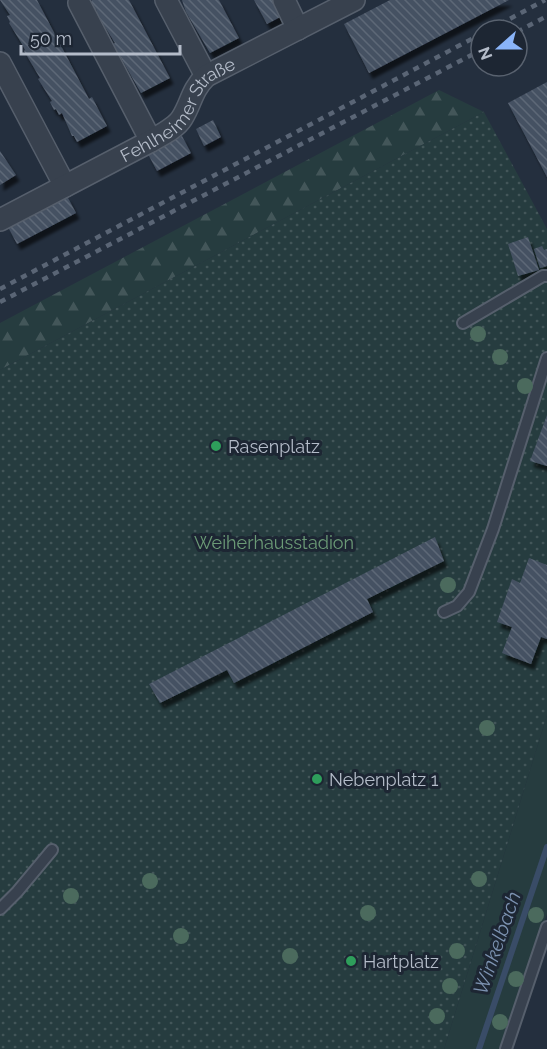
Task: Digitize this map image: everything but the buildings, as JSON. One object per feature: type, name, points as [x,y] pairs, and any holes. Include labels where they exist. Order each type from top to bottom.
[{"type":"street","points":[[166,0],[206,76]]},
{"type":"street","points":[[284,0],[298,29]]},
{"type":"street","name":"Fehlheimer Straße","points":[[0,220],[151,141],[181,120],[192,94],[206,76],[354,0]]},
{"type":"street","points":[[79,3],[151,141]]},
{"type":"street","points":[[0,63],[65,186]]},
{"type":"lane","points":[[463,323],[543,276],[547,276]]},
{"type":"lane","points":[[444,612],[457,606],[470,592],[497,518],[547,358]]},
{"type":"lane","points":[[0,909],[52,850]]},
{"type":"lane","points":[[506,1049],[547,927]]},
{"type":"green space","points":[[439,90],[484,112],[0,370],[0,323]]},
{"type":"green space","name":"Weiherhausstadion","points":[[484,112],[547,229],[547,715],[444,1049],[0,1049],[0,370]]},
{"type":"green space","points":[[547,715],[547,914],[501,1049],[444,1049]]},
{"type":"waterway","name":"Winkelbach","points":[[479,1049],[547,847]]},
{"type":"railway","points":[[511,18],[545,0]]},
{"type":"railway","points":[[529,26],[547,16]]},
{"type":"railway","points":[[0,289],[469,40]]},
{"type":"railway","points":[[0,302],[469,56]]},
{"type":"place","name":"Rasenplatz","points":[[216,446]]},
{"type":"place","name":"Nebenplatz 1","points":[[317,779]]},
{"type":"place","name":"Hartplatz","points":[[351,961]]}]
